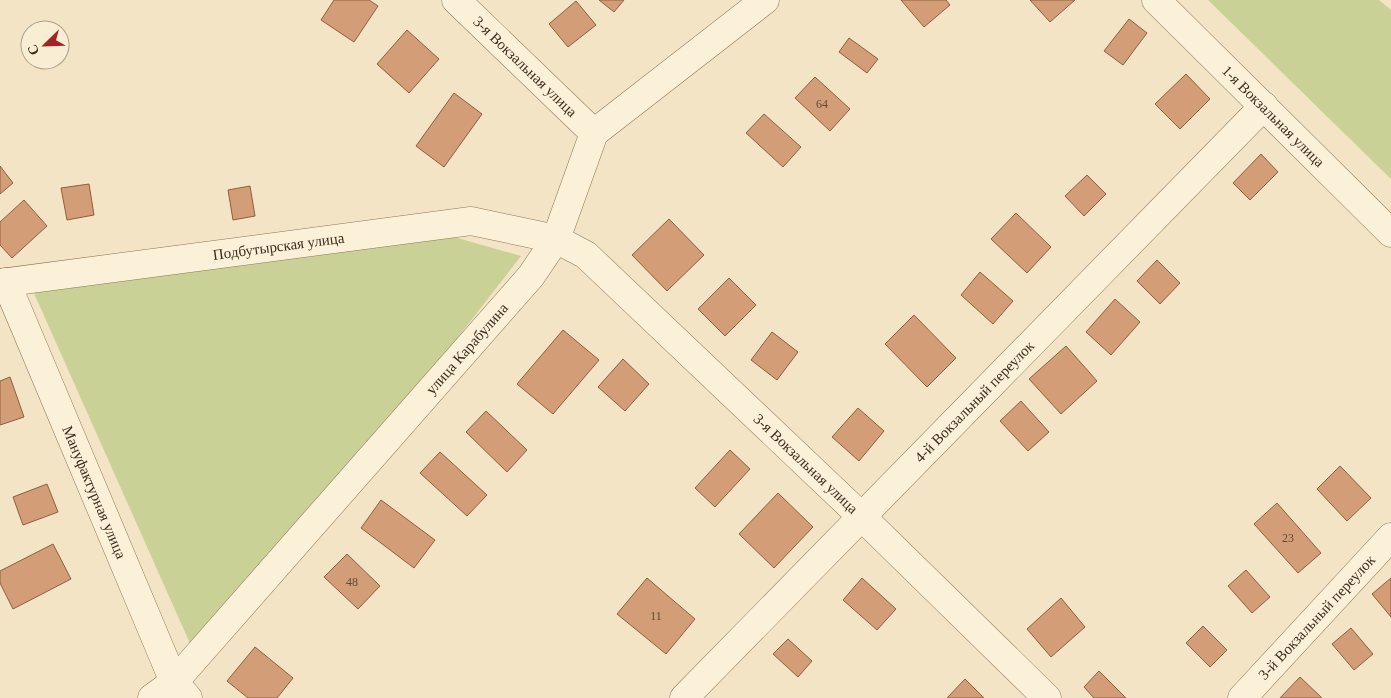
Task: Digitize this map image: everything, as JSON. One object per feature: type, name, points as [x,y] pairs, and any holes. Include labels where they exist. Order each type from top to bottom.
[{"type":"street","name":"3-я Вокзальная улица","points":[[456,0],[594,133]]},
{"type":"street","points":[[594,133],[765,0]]},
{"type":"street","name":"1-я Вокзальная улица","points":[[1156,0],[1391,232]]},
{"type":"street","name":"4-й Вокзальный переулок","points":[[684,698],[1264,106]]},
{"type":"street","name":"улица Карабулина","points":[[152,698],[181,690],[531,276],[556,239],[594,133]]},
{"type":"street","name":"Подбутырская улица","points":[[3,283],[471,221],[556,239]]},
{"type":"street","name":"3-я Вокзальная улица","points":[[556,239],[586,255],[862,517],[1047,698]]},
{"type":"street","name":"Мануфактурная улица","points":[[3,283],[181,690]]},
{"type":"street","name":"3-й Вокзальный переулок","points":[[1242,698],[1391,537]]},
{"type":"green space","points":[[1208,0],[1379,0],[1391,10],[1391,179]]},
{"type":"green space","points":[[454,237],[521,256],[201,668],[33,291]]},
{"type":"building","points":[[334,0],[369,0],[378,6],[354,42],[321,20]]},
{"type":"building","points":[[599,0],[624,0],[614,12]]},
{"type":"building","points":[[901,0],[946,0],[950,5],[924,27]]},
{"type":"building","points":[[1030,0],[1075,0],[1050,22]]},
{"type":"building","points":[[576,1],[596,25],[568,47],[549,24]]},
{"type":"building","points":[[1129,19],[1147,33],[1123,65],[1104,51]]},
{"type":"building","points":[[407,30],[439,59],[409,93],[377,64]]},
{"type":"building","points":[[849,38],[878,59],[867,73],[839,52]]},
{"type":"building","points":[[1186,74],[1210,99],[1180,129],[1155,104]]},
{"type":"building","points":[[815,77],[850,109],[830,131],[795,98]]},
{"type":"building","points":[[454,93],[482,114],[444,167],[416,146]]},
{"type":"building","points":[[764,114],[801,147],[783,167],[746,133]]},
{"type":"building","points":[[1261,154],[1278,172],[1250,200],[1233,183]]},
{"type":"building","points":[[0,166],[13,183],[0,194]]},
{"type":"building","points":[[1087,175],[1106,194],[1084,216],[1065,196]]},
{"type":"building","points":[[89,184],[94,215],[67,220],[61,188]]},
{"type":"building","points":[[250,186],[255,216],[233,220],[228,190]]},
{"type":"building","points":[[24,200],[47,226],[12,258],[0,245],[0,222]]},
{"type":"building","points":[[1016,213],[1051,247],[1027,273],[991,239]]},
{"type":"building","points":[[669,219],[704,255],[667,291],[632,255]]},
{"type":"building","points":[[1157,260],[1180,283],[1160,304],[1137,281]]},
{"type":"building","points":[[980,272],[1013,301],[993,324],[961,295]]},
{"type":"building","points":[[729,278],[756,305],[725,336],[698,309]]},
{"type":"building","points":[[1115,299],[1140,322],[1111,355],[1086,332]]},
{"type":"building","points":[[914,315],[956,358],[927,387],[885,344]]},
{"type":"building","points":[[563,330],[599,360],[553,414],[517,384]]},
{"type":"building","points":[[772,332],[798,352],[777,380],[751,360]]},
{"type":"building","points":[[1066,346],[1097,381],[1061,414],[1029,379]]},
{"type":"building","points":[[623,359],[649,384],[625,411],[598,387]]},
{"type":"building","points":[[10,377],[24,417],[0,425],[0,381]]},
{"type":"building","points":[[1021,401],[1049,432],[1028,451],[1000,421]]},
{"type":"building","points":[[858,408],[884,431],[859,461],[832,437]]},
{"type":"building","points":[[486,411],[527,450],[507,472],[466,432]]},
{"type":"building","points":[[730,450],[750,469],[715,507],[695,488]]},
{"type":"building","points":[[440,452],[487,495],[467,516],[420,473]]},
{"type":"building","points":[[1340,466],[1371,498],[1347,521],[1317,489]]},
{"type":"building","points":[[47,484],[58,512],[23,525],[13,497]]},
{"type":"building","points":[[778,493],[813,527],[774,568],[739,534]]},
{"type":"building","points":[[381,500],[435,540],[414,568],[361,528]]},
{"type":"building","points":[[1277,503],[1321,553],[1298,573],[1254,524]]},
{"type":"building","points":[[53,544],[71,579],[13,609],[0,583],[0,571]]},
{"type":"building","points":[[347,554],[380,586],[358,609],[324,577]]},
{"type":"building","points":[[1246,570],[1270,597],[1252,613],[1228,586]]},
{"type":"building","points":[[647,578],[695,619],[666,654],[617,614]]},
{"type":"building","points":[[862,578],[896,609],[877,630],[843,600]]},
{"type":"building","points":[[1391,578],[1391,617],[1372,594]]},
{"type":"building","points":[[1061,598],[1085,627],[1051,657],[1027,629]]},
{"type":"building","points":[[1203,626],[1227,650],[1210,667],[1186,643]]},
{"type":"building","points":[[1351,628],[1373,654],[1354,670],[1332,644]]},
{"type":"building","points":[[788,639],[812,661],[798,677],[773,654]]},
{"type":"building","points":[[255,647],[293,678],[277,698],[248,698],[227,681]]},
{"type":"building","points":[[1099,671],[1126,698],[1094,698],[1084,687]]},
{"type":"building","points":[[1300,677],[1322,698],[1280,698]]},
{"type":"building","points":[[965,679],[984,698],[947,698]]}]
